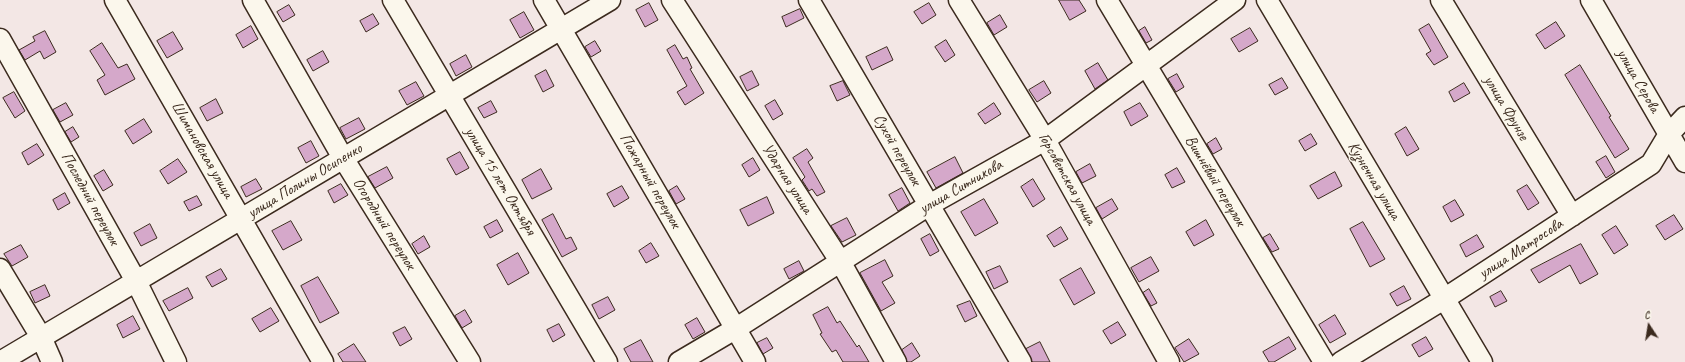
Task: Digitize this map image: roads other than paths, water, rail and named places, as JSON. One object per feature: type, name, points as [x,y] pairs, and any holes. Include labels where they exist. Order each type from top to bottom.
[{"type":"street","name":"Шимановская улица","points":[[115,0],[323,362]]},
{"type":"street","name":"Огородный переулок","points":[[253,0],[343,158],[470,362]]},
{"type":"street","name":"улица 15 лет Октября","points":[[393,0],[607,362]]},
{"type":"street","name":"Пожарный переулок","points":[[544,0],[755,362]]},
{"type":"street","name":"улица Полины Осипенко","points":[[0,362],[610,0]]},
{"type":"street","name":"Ударная улица","points":[[672,0],[840,262],[896,362]]},
{"type":"street","name":"Сухой переулок","points":[[809,0],[1020,362]]},
{"type":"street","name":"Горсоветская улица","points":[[959,0],[1045,140],[1169,362]]},
{"type":"street","name":"Вишнёвый переулок","points":[[1107,0],[1324,362]]},
{"type":"street","name":"улица Ситникова","points":[[679,362],[735,329],[929,205],[1045,140],[1235,0]]},
{"type":"street","name":"Кузнечная улица","points":[[1267,0],[1482,362]]},
{"type":"street","name":"улица Фрунзе","points":[[1441,0],[1572,216]]},
{"type":"street","name":"улица Серова","points":[[1591,0],[1685,162]]},
{"type":"street","name":"Последний переулок","points":[[0,39],[136,281],[176,362]]},
{"type":"street","name":"улица Матросова","points":[[1341,362],[1444,299],[1651,164],[1669,134],[1685,117]]},
{"type":"street","points":[[0,269],[41,338],[52,362]]}]
